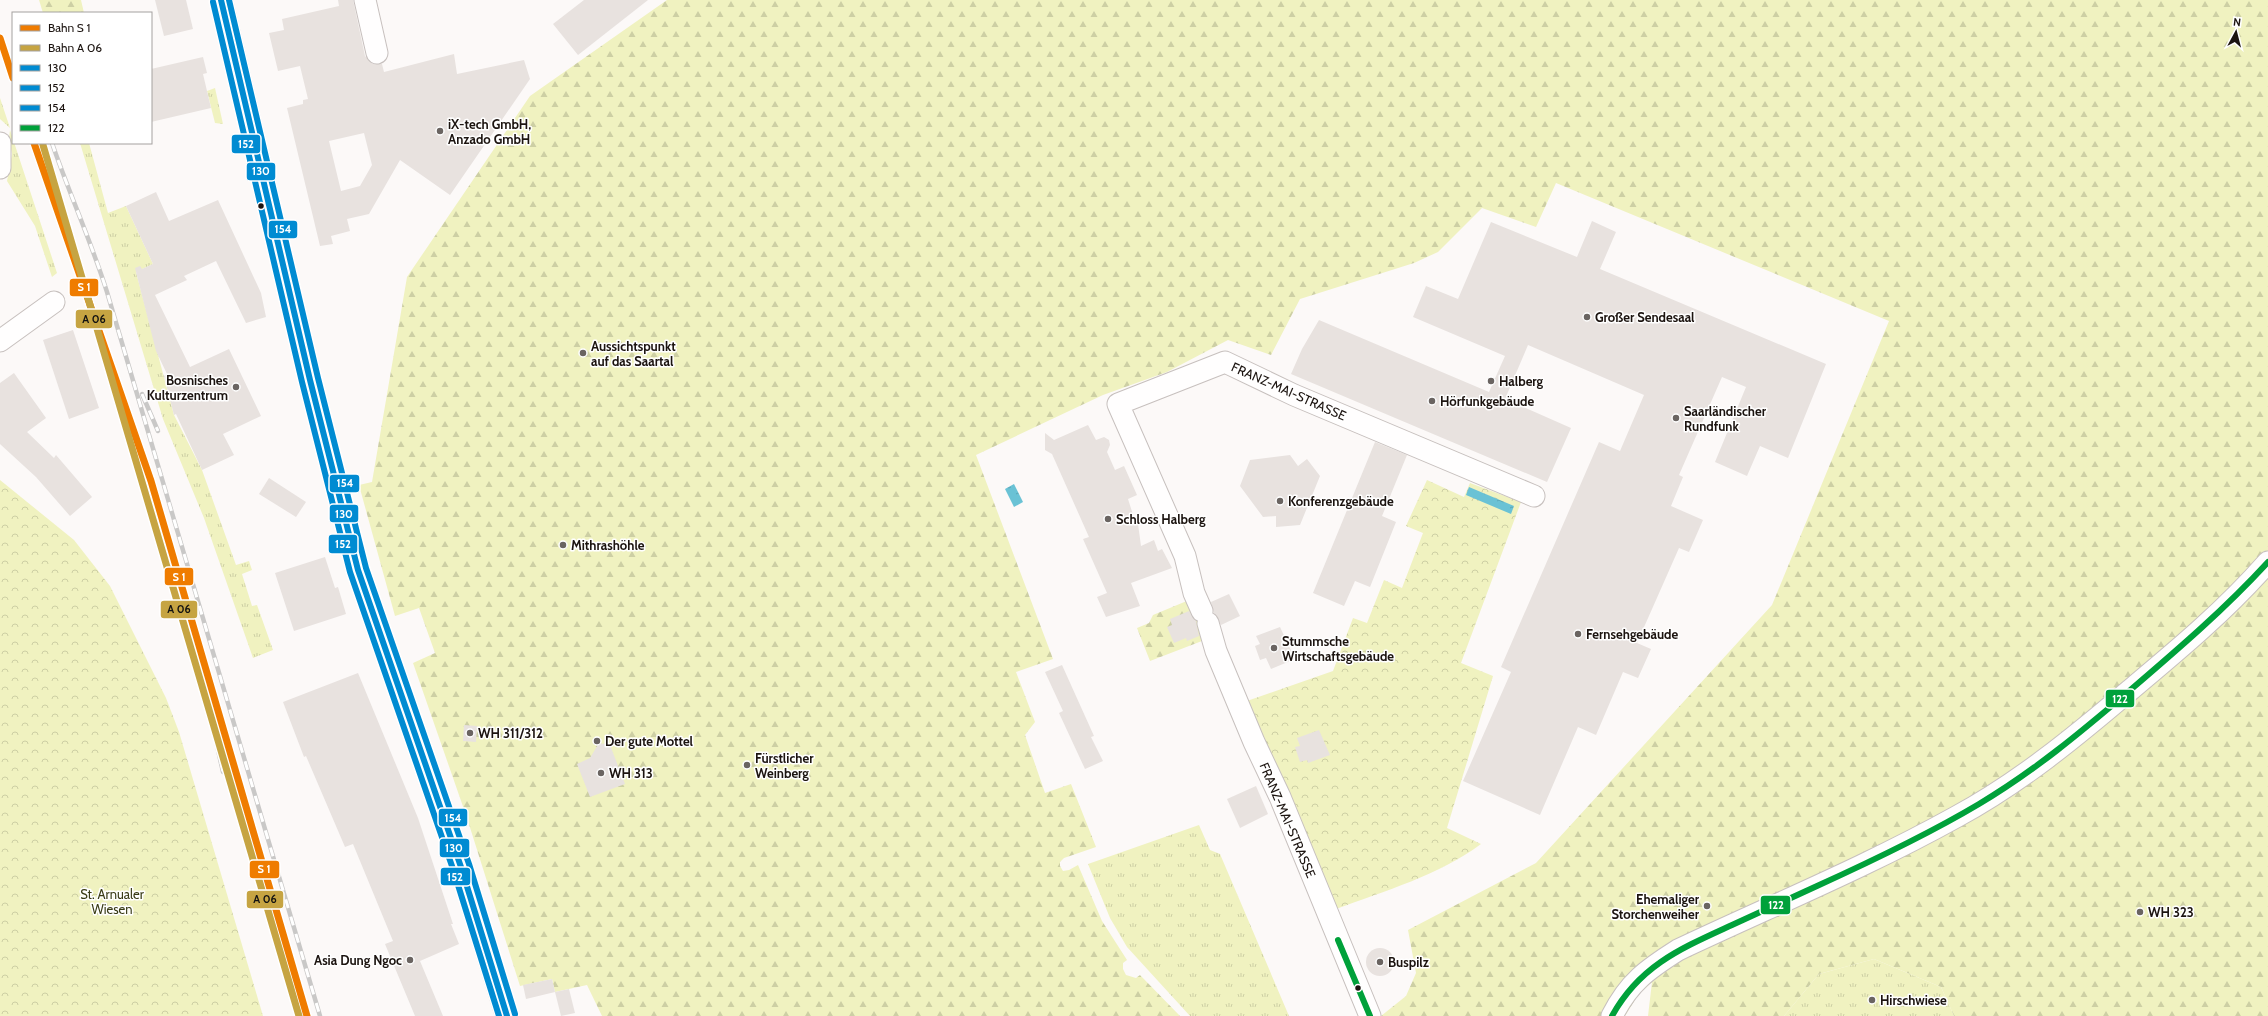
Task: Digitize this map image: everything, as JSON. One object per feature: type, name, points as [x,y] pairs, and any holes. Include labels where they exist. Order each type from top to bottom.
[{"type":"main road","points":[[221,0],[310,380],[358,570],[461,867],[507,1016]]},
{"type":"street","points":[[365,0],[377,53]]},
{"type":"street","points":[[0,143],[0,168]]},
{"type":"street","points":[[0,341],[54,302]]},
{"type":"street","name":"FRANZ-MAI-STRASSE","points":[[1370,1016],[1283,802],[1232,690],[1205,617],[1194,593],[1185,556],[1118,404],[1225,362],[1294,396],[1534,496]]},
{"type":"street","points":[[1612,1016],[1630,986],[1648,969],[1678,950],[1893,850],[1958,817],[2021,778],[2201,631],[2241,594],[2268,562]]},
{"type":"green space","points":[[39,0],[81,0],[84,12],[43,12]]},
{"type":"green space","points":[[667,0],[2268,0],[2268,1016],[1954,1016],[1941,987],[1874,959],[1819,974],[1784,1016],[1648,1016],[1652,982],[1638,995],[1625,1016],[1381,1016],[1406,996],[1416,973],[1408,930],[1536,863],[1772,605],[1889,321],[1556,183],[1536,227],[1482,208],[1438,252],[1414,263],[1300,299],[1271,355],[1228,340],[1167,372],[1103,395],[976,455],[1053,659],[1016,672],[1035,722],[1025,735],[1045,793],[1071,784],[1096,847],[1064,858],[1060,862],[1060,866],[1063,871],[1069,870],[1078,865],[1102,921],[1127,960],[1123,963],[1123,969],[1126,975],[1136,978],[1140,975],[1180,1016],[602,1016],[587,985],[555,992],[552,979],[520,986],[467,818],[413,663],[435,653],[419,608],[395,616],[359,485],[372,482],[407,277],[530,96]]},
{"type":"green space","points":[[215,88],[223,124],[215,123],[207,91]]},
{"type":"green space","points":[[0,98],[10,128],[0,119]]},
{"type":"green space","points":[[10,130],[12,144],[15,144],[57,273],[52,277],[35,226],[7,181],[12,154],[9,138]]},
{"type":"green space","points":[[80,144],[89,144],[108,213],[126,206],[153,264],[136,272],[174,415],[202,470],[236,565],[249,561],[252,570],[242,574],[252,606],[257,605],[273,650],[253,658],[204,518],[163,419]]},
{"type":"green space","name":"St. Arnualer Wiesen","points":[[0,480],[74,540],[110,586],[166,698],[179,732],[263,1016],[0,1016]]},
{"type":"green space","points":[[1427,480],[1464,497],[1470,483],[1521,502],[1461,663],[1493,676],[1447,828],[1481,844],[1448,865],[1392,889],[1336,909],[1244,702],[1333,671],[1353,618],[1367,623],[1384,580],[1402,588],[1423,533],[1406,526]]},
{"type":"green space","points":[[1194,598],[1202,641],[1150,661],[1137,628],[1149,623],[1153,615]]},
{"type":"green space","points":[[1199,825],[1210,850],[1220,854],[1289,1016],[1190,1016],[1127,947],[1110,918],[1088,864]]},
{"type":"green space","name":"Hirschwiese","points":[[1874,959],[1941,987],[1954,1016],[1784,1016],[1819,974]]},
{"type":"water","points":[[1014,484],[1023,502],[1014,507],[1005,489]]},
{"type":"water","points":[[1469,487],[1514,506],[1511,514],[1466,495]]},
{"type":"building","points":[[155,0],[186,0],[193,29],[164,36]]},
{"type":"building","points":[[338,0],[353,0],[365,56],[373,64],[382,64],[384,72],[454,54],[457,74],[524,60],[530,79],[450,195],[400,160],[369,214],[347,219],[350,231],[331,236],[333,244],[320,246],[287,108],[303,104],[303,100],[308,99],[300,66],[278,71],[269,33],[284,30],[282,19],[339,6]],"holes":[[[364,133],[372,165],[360,186],[341,191],[329,141]]]},
{"type":"building","points":[[584,0],[648,0],[578,55],[553,24]]},
{"type":"building","points":[[203,57],[207,73],[203,74],[211,108],[152,122],[152,69]]},
{"type":"building","points":[[156,192],[169,221],[218,200],[261,293],[266,317],[246,323],[216,261],[184,276],[187,280],[155,295],[190,367],[229,349],[261,416],[223,434],[234,455],[202,470],[176,414],[174,415],[164,376],[167,374],[156,351],[135,268],[140,266],[142,269],[153,264],[126,206]]},
{"type":"building","points":[[1592,221],[1616,232],[1600,269],[1826,364],[1788,458],[1760,446],[1747,476],[1715,462],[1746,387],[1722,377],[1679,475],[1683,477],[1671,506],[1703,520],[1689,552],[1679,548],[1637,643],[1651,649],[1638,678],[1623,672],[1596,735],[1578,727],[1540,815],[1463,781],[1511,672],[1501,667],[1599,442],[1620,451],[1644,395],[1528,345],[1505,399],[1571,428],[1547,482],[1291,374],[1302,349],[1319,320],[1489,392],[1505,356],[1413,317],[1426,286],[1458,299],[1491,222],[1577,257]]},
{"type":"building","points":[[73,330],[99,408],[69,419],[43,340]]},
{"type":"building","points":[[14,373],[46,418],[27,432],[54,458],[56,455],[92,497],[70,516],[36,477],[0,444],[0,383]]},
{"type":"building","name":"Schloss Halberg","points":[[1088,425],[1096,440],[1104,437],[1109,440],[1110,445],[1107,452],[1115,470],[1124,466],[1137,495],[1128,499],[1135,521],[1138,524],[1141,546],[1154,540],[1158,551],[1162,549],[1172,568],[1131,583],[1140,606],[1106,617],[1097,597],[1107,593],[1083,539],[1089,537],[1052,454],[1045,450],[1045,433],[1054,440]]},
{"type":"building","points":[[1375,442],[1407,455],[1382,516],[1396,522],[1370,587],[1355,581],[1344,606],[1313,593]]},
{"type":"building","name":"Konferenzgebäude","points":[[1290,455],[1298,466],[1307,459],[1320,476],[1300,525],[1276,527],[1276,516],[1263,517],[1240,486],[1250,460]]},
{"type":"building","points":[[269,478],[306,502],[296,517],[259,494]]},
{"type":"building","points":[[325,557],[335,588],[338,587],[346,614],[294,631],[275,573]]},
{"type":"building","points":[[1229,594],[1240,616],[1221,625],[1214,613],[1211,602]]},
{"type":"building","points":[[1189,611],[1196,621],[1199,636],[1187,641],[1186,638],[1174,643],[1167,627],[1172,625],[1170,619]]},
{"type":"building","name":"Stummsche Wirtschaftsgebäude","points":[[1280,627],[1295,659],[1271,669],[1266,658],[1260,660],[1255,646],[1260,644],[1256,636]]},
{"type":"building","points":[[1062,665],[1094,736],[1091,737],[1103,761],[1085,769],[1059,713],[1063,711],[1045,672]]},
{"type":"building","points":[[358,673],[418,818],[453,924],[451,924],[459,944],[420,961],[443,1016],[415,1016],[385,944],[393,941],[353,844],[345,847],[306,756],[304,757],[283,702]]},
{"type":"building","name":"WH 311/312","points":[[464,725],[477,726],[476,742],[463,741]]},
{"type":"building","points":[[1319,730],[1330,755],[1308,763],[1307,760],[1300,762],[1295,747],[1300,746],[1297,738]]},
{"type":"building","name":"WH 313","points":[[599,743],[610,745],[625,784],[590,797],[577,764],[590,758]]},
{"type":"building","points":[[1256,786],[1268,814],[1240,828],[1227,799]]},
{"type":"building","name":"Buspilz","points":[[1380,948],[1390,952],[1394,962],[1390,972],[1380,976],[1370,972],[1366,962],[1370,952]]},
{"type":"building","points":[[552,979],[555,992],[526,999],[523,985]]},
{"type":"building","points":[[569,989],[575,1013],[561,1016],[555,992]]},
{"type":"railway","points":[[52,144],[107,292],[320,1016]]},
{"type":"railway","points":[[142,394],[158,431]]},
{"type":"railway","points":[[166,535],[185,604],[223,772]]},
{"type":"transit line","name":"130","points":[[221,0],[310,380],[358,570],[461,867],[507,1016]]},
{"type":"transit line","name":"154","points":[[229,0],[318,378],[366,568],[469,864],[515,1014]]},
{"type":"transit line","name":"152","points":[[213,2],[302,382],[350,572],[453,869],[499,1016]]},
{"type":"transit line","points":[[0,38],[12,75]]},
{"type":"transit line","points":[[34,144],[151,481],[307,1016]]},
{"type":"transit line","points":[[43,145],[299,1016]]},
{"type":"transit line","name":"122","points":[[1612,1016],[1623,998],[1649,971],[1679,950],[1838,877],[1899,847],[1979,804],[2018,779],[2074,737],[2164,661],[2218,613],[2268,562]]},
{"type":"transit line","name":"122","points":[[1338,940],[1370,1016]]},
{"type":"place","name":"iX-tech GmbH, Anzado GmbH","points":[[440,131]]},
{"type":"place","name":"Großer Sendesaal","points":[[1587,317]]},
{"type":"place","name":"Aussichtspunkt auf das Saartal","points":[[583,353]]},
{"type":"place","name":"Halberg","points":[[1491,381]]},
{"type":"place","name":"Bosnisches Kulturzentrum","points":[[236,387]]},
{"type":"place","name":"Hörfunkgebäude","points":[[1432,401]]},
{"type":"place","name":"Saarländischer Rundfunk","points":[[1676,418]]},
{"type":"place","name":"Konferenzgebäude","points":[[1280,501]]},
{"type":"place","name":"Schloss Halberg","points":[[1108,519]]},
{"type":"place","name":"Mithrashöhle","points":[[563,545]]},
{"type":"place","name":"Fernsehgebäude","points":[[1578,634]]},
{"type":"place","name":"Stummsche Wirtschaftsgebäude","points":[[1274,648]]},
{"type":"place","name":"WH 311/312","points":[[470,733]]},
{"type":"place","name":"Der gute Mottel","points":[[597,741]]},
{"type":"place","name":"Fürstlicher Weinberg","points":[[747,765]]},
{"type":"place","name":"WH 313","points":[[601,773]]},
{"type":"place","name":"Ehemaliger Storchenweiher","points":[[1707,906]]},
{"type":"place","name":"WH 323","points":[[2140,912]]},
{"type":"place","name":"Asia Dung Ngoc","points":[[410,960]]},
{"type":"place","name":"Buspilz","points":[[1380,962]]},
{"type":"place","name":"Hirschwiese","points":[[1872,1000]]}]
